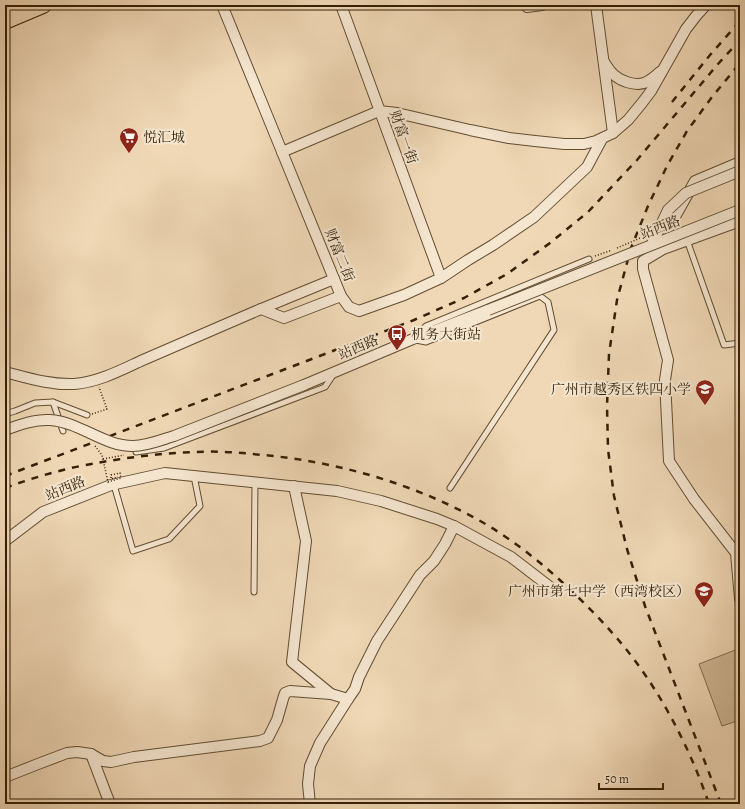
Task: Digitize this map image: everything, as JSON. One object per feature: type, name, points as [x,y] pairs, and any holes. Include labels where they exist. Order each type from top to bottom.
[{"type":"main road","points":[[5,21],[43,5]]},
{"type":"street","name":"财富二街","points":[[222,5],[341,296],[284,318],[261,309]]},
{"type":"street","name":"财富一街","points":[[341,5],[441,278]]},
{"type":"street","points":[[527,7],[542,5]]},
{"type":"street","points":[[596,5],[613,133]]},
{"type":"street","points":[[282,152],[380,111],[397,113],[470,130],[535,141],[564,144],[584,144],[602,139],[613,133],[628,120],[642,103],[664,69],[686,28],[706,5]]},
{"type":"street","points":[[603,60],[614,75],[629,83],[644,83],[664,69]]},
{"type":"street","points":[[341,296],[348,307],[360,311],[404,296],[441,278],[534,217],[587,167],[602,139]]},
{"type":"street","points":[[653,256],[695,181],[740,162]]},
{"type":"street","points":[[652,244],[668,210],[686,193],[740,171]]},
{"type":"street","name":"站西路","points":[[5,430],[38,421],[50,420],[75,426],[108,441],[121,444],[132,446],[156,442],[304,385],[414,339],[740,210]]},
{"type":"street","points":[[740,221],[663,249],[643,261],[643,269],[668,360],[665,380],[668,461],[694,499],[736,553],[740,599]]},
{"type":"street","points":[[5,372],[59,384],[74,384],[96,380],[334,279]]},
{"type":"street","name":"站西路","points":[[5,541],[43,512],[116,481],[165,473],[337,491],[381,501],[437,518],[454,526],[511,557],[550,588]]},
{"type":"street","points":[[294,486],[306,541],[292,662],[331,694]]},
{"type":"street","points":[[310,804],[308,784],[310,766],[320,743],[355,689],[362,671],[380,636],[420,576],[434,561],[454,526]]},
{"type":"street","points":[[5,777],[66,753],[77,752],[91,754],[103,761],[111,762],[134,757],[260,741],[268,738],[277,720],[285,693],[290,691],[331,694],[348,699]]},
{"type":"street","points":[[91,754],[110,804]]},
{"type":"lane","points":[[687,240],[724,345],[740,343]]},
{"type":"lane","points":[[450,488],[554,330],[548,302],[540,296],[426,342],[414,339],[426,326],[589,259]]},
{"type":"lane","points":[[136,452],[164,448],[325,387],[335,372]]},
{"type":"lane","points":[[5,414],[35,403],[53,402],[87,415]]},
{"type":"lane","points":[[53,402],[63,431]]},
{"type":"lane","points":[[116,481],[133,550],[169,539],[200,506],[194,476]]},
{"type":"lane","points":[[254,482],[254,592]]},
{"type":"path","points":[[589,259],[645,236]]},
{"type":"path","points":[[87,415],[107,409],[96,380]]},
{"type":"path","points":[[93,443],[102,455],[108,482],[121,478],[120,473],[111,475],[111,479],[116,481]]},
{"type":"path","points":[[103,459],[136,452]]},
{"type":"shaded area","points":[[738,649],[740,654],[740,720],[722,726],[699,664]]},
{"type":"railway","points":[[672,102],[740,21]]},
{"type":"railway","points":[[5,476],[414,320],[464,298],[507,274],[550,243],[588,212],[637,160],[740,40]]},
{"type":"railway","points":[[721,804],[645,606],[627,549],[614,496],[608,449],[607,406],[609,354],[617,300],[631,248],[648,206],[667,166],[687,131],[740,63]]},
{"type":"railway","points":[[5,488],[56,472],[109,461],[171,453],[224,452],[281,457],[339,467],[395,483],[449,505],[491,527],[520,547],[574,594],[613,633],[636,662],[668,712],[687,748],[709,804]]},
{"type":"place","name":"悦汇城","points":[[129,154]]},
{"type":"place","name":"机务大街站","points":[[397,351]]},
{"type":"place","name":"广州市越秀区铁四小学","points":[[705,406]]},
{"type":"place","name":"广州市第七中学（西湾校区）","points":[[704,608]]}]
